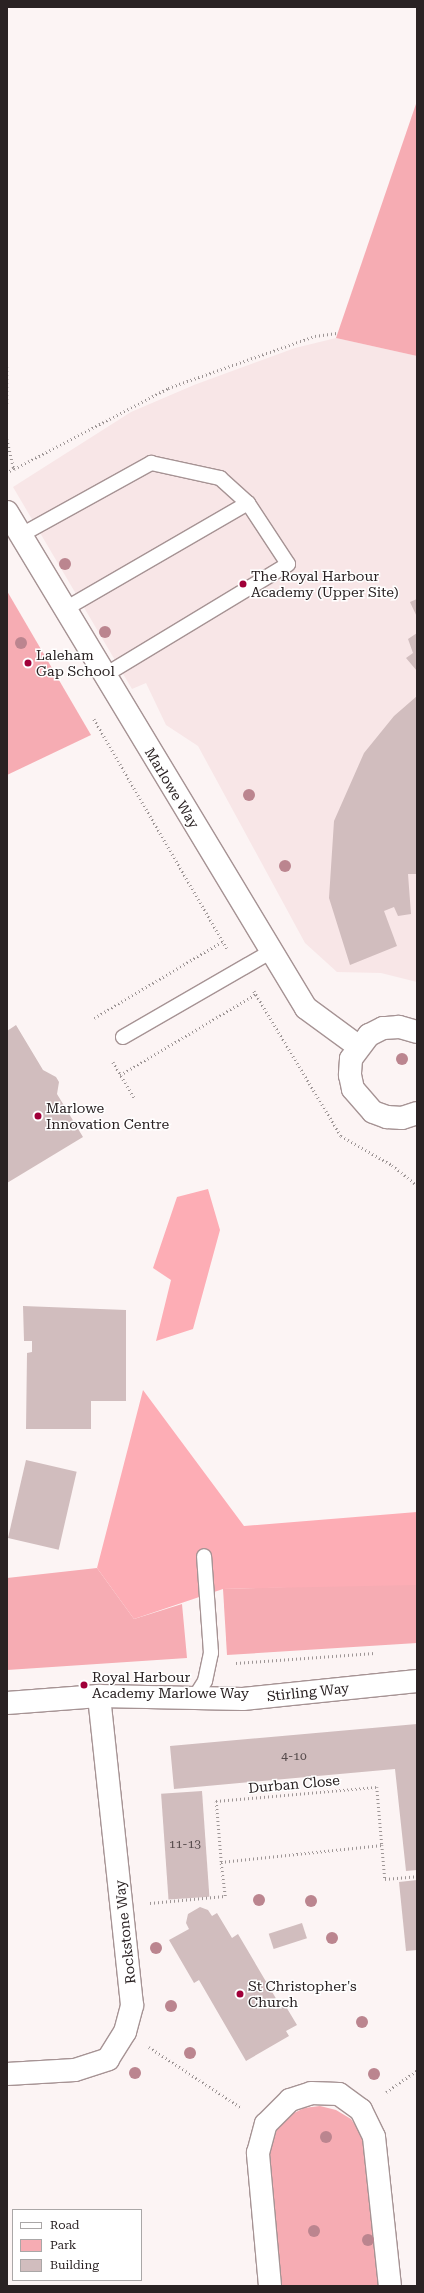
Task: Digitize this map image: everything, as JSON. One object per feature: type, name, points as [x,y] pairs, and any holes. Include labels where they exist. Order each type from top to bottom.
[{"type":"street","name":"Marlowe Way","points":[[7,512],[270,952],[306,1008],[358,1046]]},
{"type":"street","points":[[417,1032],[399,1027],[383,1028],[369,1035],[358,1046],[352,1060],[350,1075],[353,1090],[361,1102],[373,1112],[387,1117],[417,1114]]},
{"type":"street","name":"Stirling Way","points":[[7,1703],[98,1696],[244,1699],[417,1681]]},
{"type":"street","name":"Rockstone Way","points":[[7,2074],[75,2070],[108,2059],[125,2032],[132,2006],[98,1696]]},
{"type":"street","points":[[270,2286],[258,2153],[266,2124],[290,2100],[311,2093],[339,2094],[361,2110],[374,2137],[390,2286]]},
{"type":"lane","points":[[21,535],[151,464],[220,478],[248,503],[288,564],[105,675]]},
{"type":"lane","points":[[65,609],[248,503]]},
{"type":"lane","points":[[123,1037],[270,952]]},
{"type":"lane","points":[[195,1697],[204,1681],[211,1653],[204,1556]]},
{"type":"path","points":[[7,473],[168,388],[315,336],[337,333]]},
{"type":"path","points":[[7,367],[7,404]]},
{"type":"path","points":[[7,439],[14,469]]},
{"type":"path","points":[[94,1018],[223,941]]},
{"type":"path","points":[[120,1074],[256,994]]},
{"type":"path","points":[[113,1061],[135,1099]]},
{"type":"path","name":"Durban Close","points":[[122,1906],[225,1896],[216,1801],[377,1787],[385,1879],[417,1876]]},
{"type":"path","points":[[221,1862],[382,1845]]},
{"type":"path","points":[[125,2032],[266,2124]]},
{"type":"path","points":[[361,2110],[417,2070]]},
{"type":"shaded area","name":"The Royal Harbour Academy (Upper Site)","points":[[336,338],[417,356],[417,982],[381,973],[337,972],[305,943],[198,746],[166,725],[146,683],[132,689],[13,487],[131,412],[194,385],[295,348]]},
{"type":"shaded area","points":[[208,1189],[220,1230],[193,1329],[156,1341],[171,1280],[153,1268],[177,1197]]},
{"type":"shaded area","points":[[143,1390],[244,1526],[417,1512],[417,1585],[223,1589],[134,1619],[97,1568]]},
{"type":"green space","points":[[417,101],[417,356],[336,338]]},
{"type":"green space","name":"Laleham Gap School","points":[[7,591],[91,735],[7,775]]},
{"type":"green space","points":[[97,1568],[134,1619],[182,1604],[187,1658],[7,1670],[7,1578]]},
{"type":"green space","points":[[352,1585],[417,1585],[417,1643],[227,1655],[223,1589]]},
{"type":"green space","points":[[320,2106],[336,2110],[351,2119],[368,2144],[381,2286],[281,2286],[268,2154],[278,2127],[290,2115],[304,2108]]},
{"type":"building","points":[[417,599],[417,617],[410,602]]},
{"type":"building","points":[[417,633],[417,671],[406,658],[413,653],[408,639]]},
{"type":"building","points":[[417,696],[417,874],[408,874],[411,914],[398,916],[394,907],[384,911],[397,946],[350,965],[329,898],[334,821],[364,753],[394,716]]},
{"type":"building","name":"Marlowe Innovation Centre","points":[[16,1025],[43,1070],[56,1077],[59,1082],[57,1094],[83,1137],[7,1183],[7,1031]]},
{"type":"building","points":[[23,1306],[126,1310],[126,1401],[91,1401],[91,1429],[26,1429],[27,1353],[32,1352],[32,1341],[24,1341]]},
{"type":"building","points":[[26,1460],[77,1472],[59,1550],[8,1538]]},
{"type":"building","points":[[417,1724],[417,1870],[406,1871],[395,1769],[174,1789],[170,1746]]},
{"type":"building","points":[[202,1791],[209,1897],[168,1900],[161,1794]]},
{"type":"building","points":[[417,1880],[417,1950],[406,1951],[399,1882]]},
{"type":"building","name":"St Christopher's Church","points":[[200,1907],[208,1910],[212,1916],[217,1913],[232,1938],[238,1934],[281,2007],[285,2005],[297,2025],[286,2031],[289,2036],[246,2061],[199,1980],[194,1983],[169,1940],[189,1929],[186,1923],[188,1914]]},
{"type":"building","points":[[302,1923],[307,1938],[274,1949],[269,1934]]},
{"type":"place","name":"The Royal Harbour Academy (Upper Site)","points":[[243,584]]},
{"type":"place","name":"Laleham Gap School","points":[[28,663]]},
{"type":"place","name":"Marlowe Innovation Centre","points":[[38,1116]]},
{"type":"place","name":"Royal Harbour Academy Marlowe Way","points":[[84,1685]]},
{"type":"place","name":"St Christopher's Church","points":[[240,1994]]}]
